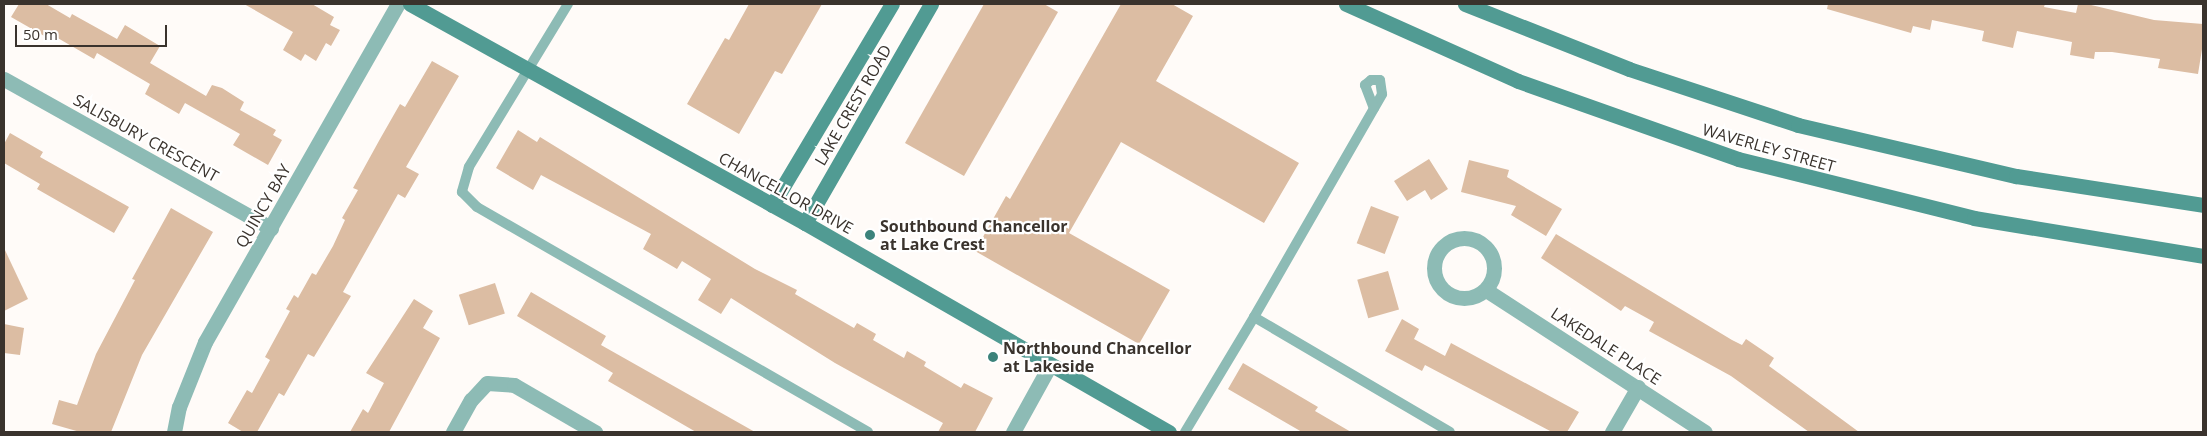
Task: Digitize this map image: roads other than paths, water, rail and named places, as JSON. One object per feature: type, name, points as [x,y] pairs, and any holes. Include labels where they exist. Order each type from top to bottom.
[{"type":"main road","name":"CHANCELLOR DRIVE","points":[[410,4],[805,223],[1169,432]]},
{"type":"main road","name":"LAKE CREST ROAD","points":[[772,205],[892,4]]},
{"type":"main road","name":"LAKE CREST ROAD","points":[[805,223],[931,4]]},
{"type":"main road","name":"WAVERLEY STREET","points":[[1346,4],[1518,81],[1644,128],[1738,158],[1974,218],[2203,256]]},
{"type":"main road","name":"WAVERLEY STREET","points":[[1465,4],[1629,70],[1798,125],[2016,176],[2203,206]]},
{"type":"street","name":"QUINCY BAY","points":[[174,432],[179,408],[205,342],[398,4]]},
{"type":"street","name":"SALISBURY CRESCENT","points":[[4,79],[271,228]]},
{"type":"street","points":[[1469,238],[1488,248],[1495,268],[1486,290],[1468,299],[1451,296],[1443,290],[1437,281],[1434,264],[1444,246],[1453,240],[1469,238]]},
{"type":"street","name":"LAKEDALE PLACE","points":[[1486,290],[1705,432]]},
{"type":"street","points":[[1013,432],[1050,365]]},
{"type":"street","points":[[453,432],[471,400],[487,383],[514,386],[595,432]]},
{"type":"street","points":[[1612,432],[1638,387]]},
{"type":"lane","points":[[568,4],[470,167],[462,192],[477,207],[868,432]]},
{"type":"lane","points":[[1185,432],[1254,317],[1374,108]]},
{"type":"lane","points":[[1254,317],[1450,432]]},
{"type":"place","name":"Southbound Chancellor at Lake Crest","points":[[870,235]]},
{"type":"place","name":"Northbound Chancellor at Lakeside","points":[[993,357]]}]
